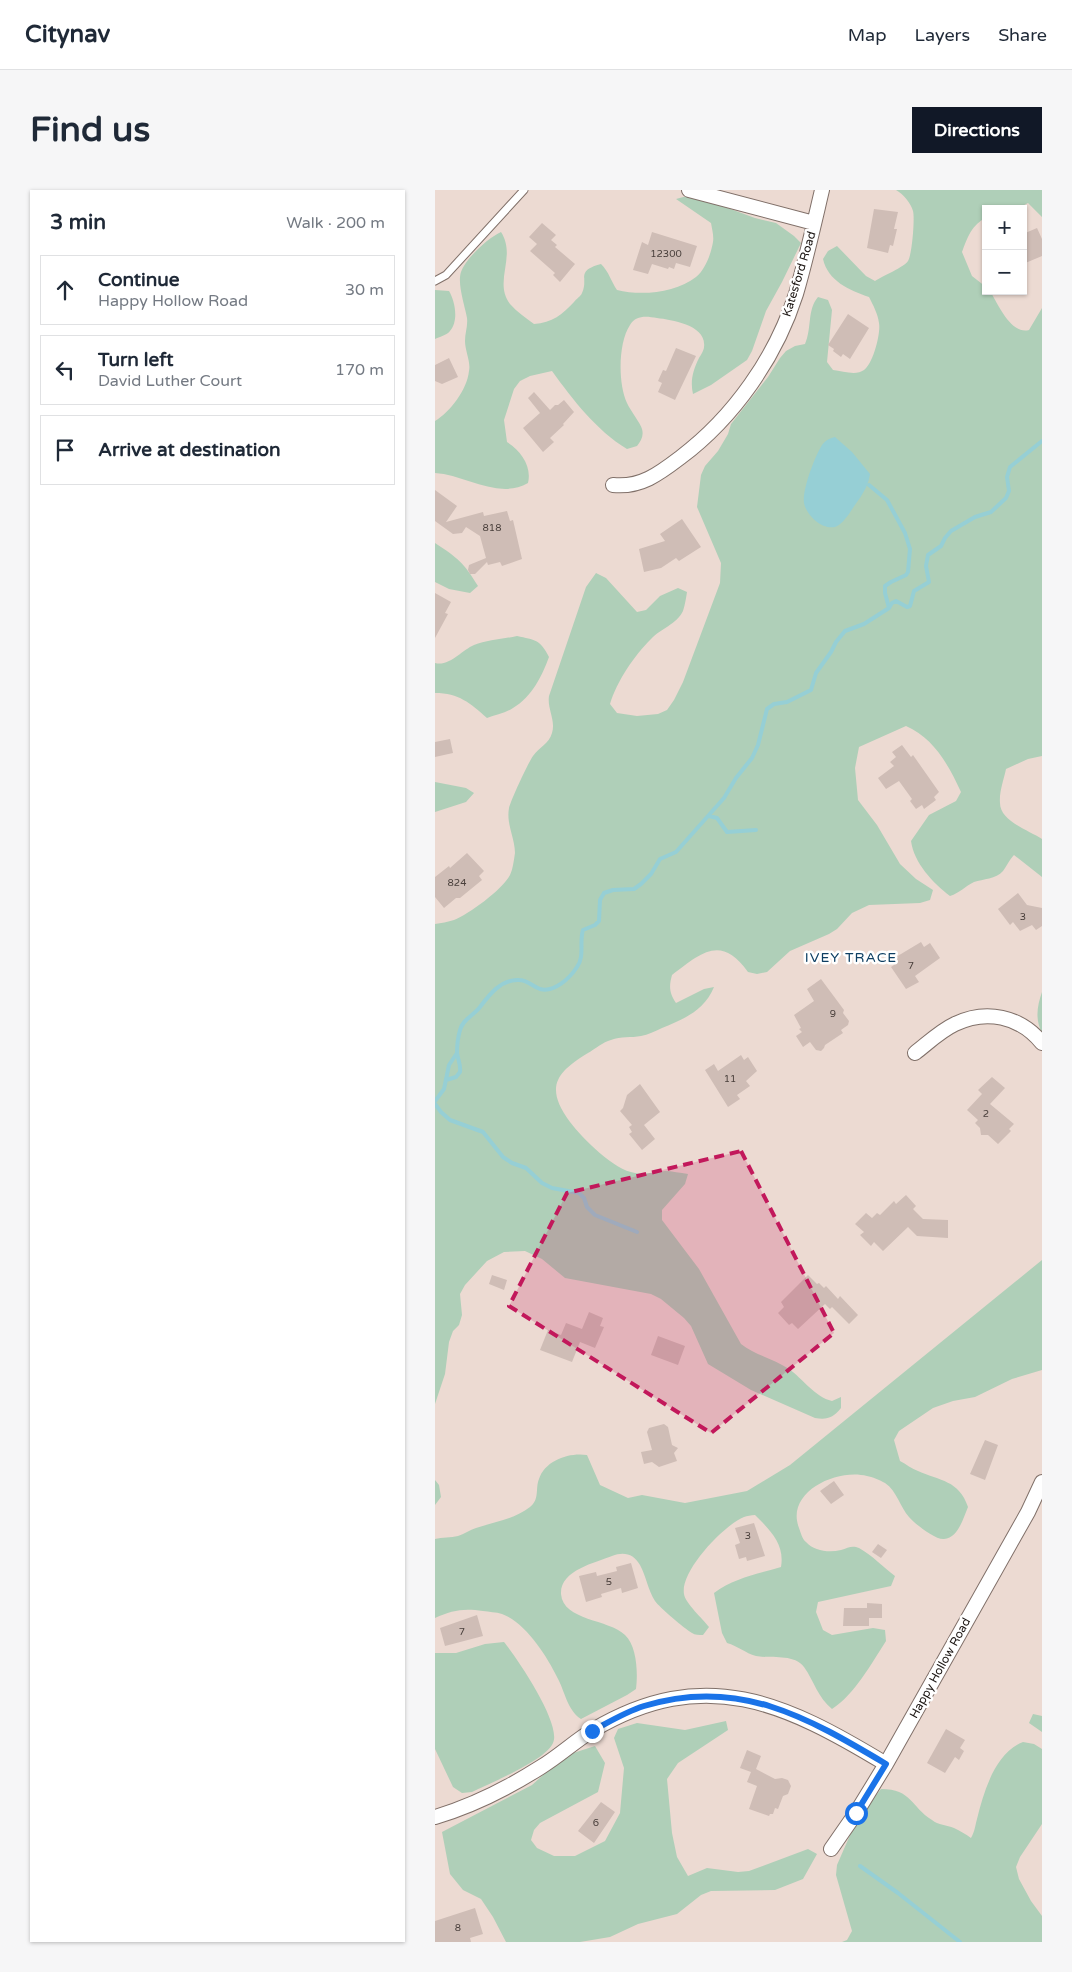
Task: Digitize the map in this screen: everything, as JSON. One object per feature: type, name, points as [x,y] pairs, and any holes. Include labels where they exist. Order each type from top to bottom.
[{"type":"street","points":[[689,190],[814,223]]},
{"type":"street","name":"Katesford Road","points":[[613,486],[636,484],[651,479],[671,465],[698,444],[724,417],[748,387],[768,357],[795,294],[822,190]]},
{"type":"street","points":[[915,1053],[945,1029],[971,1018],[986,1016],[1005,1018],[1020,1023],[1042,1043]]},
{"type":"street","name":"Happy Hollow Road","points":[[831,1849],[886,1764],[1023,1520],[1042,1482]]},
{"type":"street","points":[[435,1817],[471,1804],[505,1788],[541,1767],[592,1731],[621,1715],[651,1704],[694,1696],[721,1696],[741,1699],[791,1712],[829,1731],[886,1764]]},
{"type":"lane","points":[[435,281],[446,275],[524,190]]},
{"type":"highlighted area","points":[[741,1151],[834,1333],[711,1433],[509,1306],[567,1193]]},
{"type":"green space","points":[[896,190],[1042,190],[1042,217],[1028,203],[1024,205],[982,205],[982,220],[977,224],[968,237],[962,252],[972,276],[982,284],[982,295],[992,295],[1006,317],[1016,328],[1029,330],[1042,308],[1042,756],[1028,759],[1006,769],[1000,803],[1001,809],[1010,820],[1042,839],[1042,877],[1014,855],[1000,874],[974,882],[950,896],[931,879],[920,865],[911,841],[929,815],[956,801],[961,792],[946,763],[933,745],[916,731],[906,726],[859,747],[855,768],[858,800],[877,825],[900,864],[916,879],[933,890],[930,900],[920,903],[869,905],[852,913],[837,929],[829,934],[790,951],[767,972],[757,974],[748,972],[738,960],[729,953],[720,950],[702,954],[672,975],[670,986],[676,1003],[704,989],[714,987],[699,1008],[678,1021],[649,1034],[615,1039],[602,1044],[568,1067],[557,1082],[556,1090],[562,1110],[570,1122],[599,1153],[618,1166],[639,1174],[665,1171],[688,1174],[685,1184],[662,1210],[662,1220],[699,1269],[741,1344],[789,1369],[820,1396],[832,1401],[841,1397],[841,1408],[829,1418],[815,1418],[751,1390],[708,1364],[691,1326],[661,1299],[651,1294],[565,1278],[542,1259],[525,1251],[504,1252],[487,1261],[465,1285],[460,1294],[462,1315],[459,1325],[453,1331],[449,1342],[445,1374],[435,1404],[435,924],[454,920],[468,913],[500,888],[510,875],[515,853],[508,814],[509,808],[535,753],[549,740],[552,733],[553,724],[549,696],[586,587],[596,573],[606,578],[637,612],[646,610],[660,596],[678,588],[687,592],[684,609],[680,616],[655,635],[638,653],[622,678],[610,704],[617,713],[637,716],[658,714],[667,710],[674,700],[683,682],[720,583],[721,563],[697,507],[701,475],[705,466],[718,451],[728,434],[731,424],[768,377],[780,358],[786,351],[795,346],[805,344],[812,308],[818,297],[828,300],[832,310],[827,362],[833,370],[849,373],[861,372],[867,367],[876,348],[879,334],[878,316],[869,297],[840,284],[829,273],[823,259],[828,251],[837,246],[866,276],[875,281],[906,263],[911,252],[914,215],[909,202]]},
{"type":"green space","points":[[687,196],[776,223],[801,243],[766,311],[747,360],[711,385],[693,394],[693,376],[704,348],[700,333],[687,325],[671,320],[649,317],[635,319],[630,325],[623,342],[621,375],[628,406],[643,432],[637,446],[627,449],[605,433],[577,403],[552,371],[530,376],[520,381],[514,389],[504,420],[507,442],[521,454],[527,465],[528,483],[517,488],[494,488],[435,473],[435,421],[457,400],[468,378],[469,364],[465,341],[467,318],[460,277],[461,272],[472,255],[501,232],[507,251],[504,278],[505,295],[513,307],[534,324],[552,320],[566,310],[584,288],[585,272],[601,264],[617,290],[647,293],[669,290],[679,287],[699,274],[711,252],[713,242],[711,223],[676,199]]},
{"type":"green space","points":[[435,290],[449,291],[453,300],[455,317],[450,331],[435,339]]},
{"type":"green space","points":[[435,543],[455,557],[469,572],[478,586],[470,593],[449,589],[435,582]]},
{"type":"green space","points":[[517,636],[536,641],[543,647],[549,657],[535,686],[520,703],[507,711],[487,718],[458,697],[435,693],[435,663],[445,663],[469,647],[479,643]]},
{"type":"green space","points":[[435,782],[466,788],[474,793],[466,802],[435,812]]},
{"type":"green space","points":[[1042,992],[1042,1033],[1037,1013]]},
{"type":"green space","points":[[1042,1260],[1042,1370],[1012,1379],[975,1397],[953,1401],[933,1408],[899,1431],[894,1440],[900,1461],[954,1486],[964,1498],[968,1507],[956,1532],[949,1538],[940,1539],[925,1531],[909,1517],[889,1486],[867,1476],[855,1474],[829,1479],[817,1485],[806,1494],[799,1504],[797,1515],[799,1528],[803,1539],[809,1545],[827,1551],[857,1547],[869,1554],[895,1576],[891,1586],[818,1602],[816,1612],[823,1630],[832,1635],[873,1628],[885,1630],[886,1641],[868,1669],[848,1695],[832,1709],[823,1700],[804,1667],[799,1663],[788,1658],[752,1655],[727,1643],[722,1633],[714,1593],[738,1580],[781,1567],[781,1551],[775,1538],[755,1515],[744,1517],[726,1529],[705,1550],[689,1573],[684,1594],[691,1606],[709,1627],[703,1635],[694,1634],[689,1631],[657,1604],[640,1565],[635,1558],[628,1554],[616,1554],[588,1565],[572,1573],[566,1579],[562,1586],[561,1594],[564,1603],[578,1615],[609,1626],[625,1635],[632,1646],[637,1668],[636,1689],[581,1719],[572,1711],[557,1677],[541,1650],[527,1632],[511,1618],[497,1613],[464,1610],[453,1611],[435,1618],[435,1539],[458,1536],[524,1511],[535,1501],[542,1472],[552,1462],[566,1456],[587,1455],[600,1485],[628,1498],[642,1495],[685,1503],[747,1491],[790,1465]]},
{"type":"green space","points":[[435,1480],[439,1485],[441,1497],[435,1505]]},
{"type":"green space","points":[[504,1642],[528,1676],[545,1707],[554,1734],[553,1743],[540,1757],[529,1764],[472,1792],[462,1793],[453,1787],[435,1749],[435,1653],[456,1653],[485,1644]]},
{"type":"green space","points":[[1033,1714],[1042,1716],[1042,1732],[1029,1723]]},
{"type":"green space","points":[[726,1721],[728,1730],[678,1763],[667,1779],[672,1833],[677,1857],[688,1876],[707,1868],[738,1872],[749,1871],[808,1849],[817,1854],[803,1879],[775,1890],[711,1891],[701,1895],[677,1914],[638,1924],[610,1937],[580,1942],[506,1942],[481,1899],[463,1890],[450,1874],[442,1832],[532,1785],[564,1756],[595,1746],[605,1763],[598,1792],[540,1823],[534,1830],[531,1840],[537,1848],[554,1856],[575,1856],[605,1841],[620,1813],[624,1768],[614,1738],[618,1729],[637,1723],[685,1730]]},
{"type":"green space","points":[[1023,1742],[1034,1744],[1042,1749],[1042,1824],[1020,1857],[1016,1867],[1019,1879],[1042,1916],[1042,1942],[842,1942],[847,1940],[852,1931],[836,1875],[837,1865],[857,1819],[881,1789],[905,1795],[934,1822],[954,1828],[971,1838],[992,1774],[1005,1755],[1013,1747]]},
{"type":"water","points":[[835,437],[852,452],[870,474],[865,490],[843,522],[835,527],[830,527],[820,524],[811,516],[805,507],[804,497],[810,473],[819,450],[825,442]]},
{"type":"building","points":[[874,209],[898,212],[893,246],[890,245],[888,253],[867,248]]},
{"type":"building","points":[[542,223],[556,235],[551,240],[557,245],[555,247],[575,264],[560,282],[553,275],[555,273],[530,251],[537,244],[529,237]]},
{"type":"building","points":[[1037,228],[1042,239],[1042,256],[1027,262],[1027,250],[1027,232]]},
{"type":"building","points":[[652,232],[697,246],[690,267],[676,263],[674,269],[669,267],[668,269],[652,264],[648,274],[633,270],[642,242],[648,245]]},
{"type":"building","points":[[848,314],[869,328],[850,359],[843,354],[841,357],[828,345]]},
{"type":"building","points":[[676,348],[696,356],[675,400],[658,392],[662,383],[658,381],[663,370],[666,371]]},
{"type":"building","points":[[449,358],[458,377],[442,384],[435,381],[435,365]]},
{"type":"building","points":[[534,392],[550,410],[564,400],[574,412],[550,438],[554,442],[543,452],[523,428],[540,413],[528,398]]},
{"type":"building","points":[[435,490],[457,506],[446,522],[483,512],[484,516],[507,511],[510,521],[513,520],[522,559],[502,566],[500,562],[488,565],[487,562],[475,574],[470,574],[468,570],[469,565],[486,558],[480,536],[466,527],[462,533],[453,534],[435,521]]},
{"type":"building","points":[[682,519],[701,547],[679,561],[676,558],[661,568],[644,572],[639,549],[665,541],[660,534]]},
{"type":"building","points":[[435,593],[451,602],[445,613],[448,614],[435,638]]},
{"type":"building","points":[[450,739],[453,753],[435,757],[435,742]]},
{"type":"building","points":[[902,745],[911,757],[913,755],[939,792],[934,797],[936,800],[924,809],[922,805],[916,809],[910,801],[912,799],[899,781],[886,789],[878,778],[894,766],[890,762],[896,757],[892,752]]},
{"type":"building","points":[[467,853],[484,871],[479,876],[482,880],[444,908],[435,897],[435,877],[449,866],[450,868]]},
{"type":"building","points":[[1018,893],[1027,905],[1042,908],[1042,926],[1036,930],[1032,925],[1020,931],[1013,922],[1010,925],[998,909]]},
{"type":"building","points":[[921,942],[924,947],[930,943],[940,958],[915,976],[919,982],[906,989],[891,967],[894,965],[891,960]]},
{"type":"building","points":[[821,979],[844,1010],[843,1013],[849,1021],[848,1025],[841,1030],[843,1033],[825,1045],[821,1051],[816,1050],[810,1042],[803,1047],[796,1036],[802,1032],[794,1015],[814,1001],[807,989]]},
{"type":"building","points":[[741,1055],[744,1060],[748,1057],[757,1071],[746,1081],[750,1086],[737,1095],[740,1099],[728,1107],[705,1070],[714,1064],[718,1071]]},
{"type":"building","points":[[992,1077],[1005,1088],[990,1104],[1014,1124],[1009,1129],[1011,1131],[998,1144],[988,1135],[981,1135],[980,1128],[975,1123],[978,1120],[967,1110],[982,1094],[978,1090]]},
{"type":"building","points":[[640,1084],[660,1112],[644,1125],[655,1139],[642,1150],[629,1134],[632,1132],[629,1127],[632,1125],[620,1111],[623,1108],[627,1095]]},
{"type":"building","points":[[906,1195],[916,1206],[913,1209],[923,1219],[948,1220],[948,1238],[917,1236],[908,1227],[883,1251],[874,1242],[871,1246],[860,1235],[864,1232],[855,1224],[866,1213],[872,1218],[877,1213],[880,1215],[894,1201],[896,1204]]},
{"type":"building","points":[[492,1275],[507,1280],[504,1290],[489,1284]]},
{"type":"building","points":[[808,1275],[817,1284],[819,1283],[824,1288],[826,1286],[838,1299],[840,1296],[858,1315],[849,1324],[832,1307],[830,1309],[825,1304],[798,1329],[792,1323],[789,1325],[778,1313],[784,1307],[781,1302]]},
{"type":"building","points":[[589,1312],[603,1318],[600,1326],[604,1327],[595,1348],[580,1342],[572,1362],[540,1350],[548,1330],[561,1335],[566,1323],[582,1329]]},
{"type":"building","points":[[658,1336],[685,1346],[678,1365],[651,1355]]},
{"type":"building","points":[[664,1424],[668,1427],[672,1445],[678,1448],[674,1453],[677,1461],[659,1467],[652,1462],[644,1464],[641,1452],[652,1450],[647,1432],[649,1428]]},
{"type":"building","points":[[985,1440],[998,1445],[985,1480],[970,1474]]},
{"type":"building","points":[[834,1481],[844,1495],[831,1504],[820,1491]]},
{"type":"building","points":[[754,1523],[765,1556],[747,1561],[746,1557],[739,1559],[735,1545],[740,1543],[735,1528]]},
{"type":"building","points":[[878,1544],[887,1550],[881,1558],[872,1552]]},
{"type":"building","points":[[631,1563],[638,1588],[622,1593],[621,1588],[601,1594],[602,1597],[586,1602],[579,1576],[596,1572],[597,1576],[617,1571],[616,1567]]},
{"type":"building","points":[[867,1603],[882,1604],[882,1618],[869,1618],[869,1626],[843,1626],[844,1608],[867,1608]]},
{"type":"building","points":[[477,1615],[483,1636],[445,1646],[440,1628]]},
{"type":"building","points":[[946,1729],[965,1740],[960,1748],[964,1751],[959,1760],[955,1757],[945,1773],[927,1763]]},
{"type":"building","points":[[747,1750],[761,1756],[756,1769],[775,1779],[782,1778],[788,1780],[791,1786],[788,1794],[783,1796],[778,1809],[775,1808],[773,1814],[769,1816],[749,1809],[757,1786],[747,1782],[751,1772],[740,1768]]},
{"type":"building","points":[[601,1802],[615,1812],[594,1843],[578,1831]]},
{"type":"building","points":[[475,1908],[483,1934],[470,1938],[471,1942],[435,1942],[435,1921]]},
{"type":"waterway","points":[[446,1080],[456,1077],[460,1072],[457,1053],[458,1042],[461,1026],[466,1020],[496,989],[507,982],[522,980],[545,990],[556,987],[570,976],[581,958],[583,930],[595,925],[599,921],[600,900],[604,893],[613,890],[634,889],[651,874],[660,859],[676,852],[724,798],[736,778],[752,758],[758,745],[767,709],[774,704],[787,702],[811,690],[816,673],[845,631],[864,624],[889,608],[896,601],[907,607],[910,606],[914,591],[929,582],[926,566],[928,555],[941,546],[951,531],[975,517],[991,512],[1006,498],[1009,491],[1007,477],[1010,467],[1042,441]]},
{"type":"waterway","points":[[869,485],[887,500],[905,533],[910,549],[908,572],[906,575],[885,586],[889,608]]},
{"type":"waterway","points":[[709,816],[717,818],[727,832],[756,830]]},
{"type":"waterway","points":[[435,1101],[444,1089],[449,1065],[457,1053]]},
{"type":"waterway","points":[[435,1104],[450,1120],[483,1132],[503,1157],[512,1163],[526,1168],[542,1183],[552,1188],[579,1193],[584,1198],[587,1207],[595,1215],[637,1232]]},
{"type":"waterway","points":[[860,1866],[960,1942]]},
{"type":"district","name":"IVEY TRACE","points":[[851,957]]},
{"type":"route","points":[[592,1731],[621,1715],[643,1706],[694,1696],[721,1696],[741,1699],[791,1712],[815,1723],[886,1764],[856,1813]]}]
